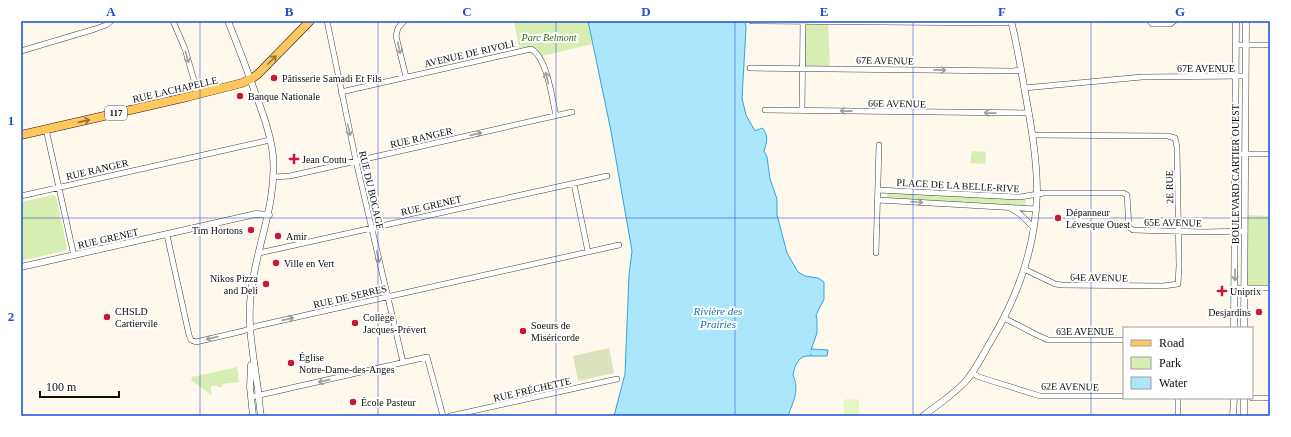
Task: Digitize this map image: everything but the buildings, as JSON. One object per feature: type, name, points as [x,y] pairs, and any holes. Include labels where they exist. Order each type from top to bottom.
[{"type":"main road","name":"RUE LACHAPELLE","points":[[21,135],[198,94],[238,84],[251,79],[258,74],[310,21]]},
{"type":"street","points":[[21,51],[95,29],[106,25],[111,21]]},
{"type":"street","points":[[173,21],[185,49],[198,94]]},
{"type":"street","points":[[228,21],[251,79],[270,140],[273,155],[274,177],[272,198],[251,294],[250,328],[261,416]]},
{"type":"street","name":"RUE DU BOCAGE","points":[[327,21],[356,161],[403,362]]},
{"type":"street","points":[[404,21],[398,28],[396,36],[406,77]]},
{"type":"street","points":[[752,21],[1002,24],[1011,22],[1021,70],[1036,164],[1036,209],[1024,269],[1017,290],[1004,318],[972,373],[955,392],[923,416]]},
{"type":"street","points":[[1150,21],[1152,24],[1170,24],[1174,21]]},
{"type":"street","name":"BOULEVARD CARTIER OUEST","points":[[1234,327],[1236,21]]},
{"type":"street","name":"BOULEVARD CARTIER OUEST","points":[[1244,327],[1246,21]]},
{"type":"street","points":[[802,110],[803,22]]},
{"type":"street","points":[[1236,45],[1270,45]]},
{"type":"street","name":"AVENUE DE RIVOLI","points":[[341,92],[531,49],[534,51],[545,68],[556,116]]},
{"type":"street","name":"67E AVENUE","points":[[750,68],[1013,72],[1021,70]]},
{"type":"street","name":"67E AVENUE","points":[[1024,88],[1142,77],[1245,76]]},
{"type":"street","name":"66E AVENUE","points":[[765,110],[1028,113]]},
{"type":"street","name":"RUE RANGER","points":[[274,177],[290,176],[572,112]]},
{"type":"street","points":[[46,129],[74,256]]},
{"type":"street","name":"2E RUE","points":[[1032,135],[1168,136],[1175,138],[1177,147],[1178,284]]},
{"type":"street","name":"RUE RANGER","points":[[21,196],[270,140]]},
{"type":"street","points":[[876,254],[879,145]]},
{"type":"street","points":[[1235,154],[1270,154]]},
{"type":"street","name":"RUE GRENET","points":[[259,253],[607,176]]},
{"type":"street","points":[[574,184],[588,252]]},
{"type":"street","name":"PLACE DE LA BELLE-RIVE","points":[[878,190],[1020,197],[1037,193]]},
{"type":"street","name":"65E AVENUE","points":[[1037,193],[1123,193],[1128,196],[1129,227],[1133,230],[1178,232],[1245,231]]},
{"type":"street","name":"PLACE DE LA BELLE-RIVE","points":[[878,200],[1036,209]]},
{"type":"street","name":"PLACE DE LA BELLE-RIVE","points":[[1009,207],[1020,214],[1033,227]]},
{"type":"street","name":"RUE GRENET","points":[[21,267],[256,214],[269,215]]},
{"type":"street","name":"RUE DE SERRES","points":[[167,235],[190,339],[193,341],[243,331],[250,328],[619,245]]},
{"type":"street","name":"64E AVENUE","points":[[1024,269],[1062,286],[1163,286],[1178,284]]},
{"type":"street","points":[[1235,288],[1270,288]]},
{"type":"street","name":"63E AVENUE","points":[[1004,318],[1048,340],[1123,340]]},
{"type":"street","points":[[252,351],[251,397],[253,416]]},
{"type":"street","points":[[251,397],[428,357],[443,416]]},
{"type":"street","name":"62E AVENUE","points":[[972,373],[979,377],[1040,396],[1123,396]]},
{"type":"street","name":"RUE FRÉCHETTE","points":[[450,416],[617,379]]},
{"type":"street","points":[[1253,398],[1270,398]]},
{"type":"street","points":[[1178,399],[1178,416]]},
{"type":"street","points":[[1233,416],[1234,399]]},
{"type":"street","points":[[1244,399],[1244,416]]},
{"type":"green space","name":"Parc Belmont","points":[[514,21],[588,21],[592,44],[542,56],[535,48],[519,48]]},
{"type":"green space","points":[[803,22],[828,22],[830,69],[803,68]]},
{"type":"green space","points":[[972,151],[986,152],[985,164],[970,163]]},
{"type":"green space","points":[[888,193],[1023,199],[1026,200],[1026,203],[1023,206],[890,199],[887,197]]},
{"type":"green space","points":[[53,195],[56,196],[67,248],[64,251],[21,261],[21,202]]},
{"type":"green space","points":[[1245,215],[1270,216],[1270,288],[1245,288]]},
{"type":"green space","points":[[609,348],[614,373],[578,381],[573,356]]},
{"type":"green space","points":[[237,367],[239,382],[222,384],[222,387],[218,387],[217,385],[211,386],[211,395],[191,380],[192,377]]},
{"type":"green space","points":[[859,398],[859,416],[844,416],[843,402],[846,399],[858,400]]},
{"type":"water","name":"Rivière des Prairies","points":[[588,21],[745,21],[746,28],[742,98],[746,115],[755,131],[762,128],[766,133],[767,142],[764,151],[767,157],[770,179],[777,199],[777,215],[787,253],[798,272],[805,276],[818,278],[824,282],[824,299],[816,315],[817,333],[811,350],[828,350],[827,356],[811,356],[811,354],[810,356],[803,357],[798,361],[793,375],[796,391],[788,416],[614,416],[625,374],[629,275],[632,251],[611,131]]},
{"type":"place","name":"Pâtisserie Samadi Et Fils","points":[[274,78]]},
{"type":"place","name":"Banque Nationale","points":[[240,96]]},
{"type":"place","name":"Jean Coutu","points":[[294,159]]},
{"type":"place","name":"Dépanneur Lévesque Ouest","points":[[1058,218]]},
{"type":"place","name":"Tim Hortons","points":[[251,230]]},
{"type":"place","name":"Amir","points":[[278,236]]},
{"type":"place","name":"Ville en Vert","points":[[276,263]]},
{"type":"place","name":"Nikos Pizza and Deli","points":[[266,284]]},
{"type":"place","name":"Uniprix","points":[[1222,291]]},
{"type":"place","name":"Desjardins","points":[[1259,312]]},
{"type":"place","name":"CHSLD Cartiervile","points":[[107,317]]},
{"type":"place","name":"Collège Jacques-Prévert","points":[[355,323]]},
{"type":"place","name":"Soeurs de Miséricorde","points":[[523,331]]},
{"type":"place","name":"Église Notre-Dame-des-Anges","points":[[291,363]]},
{"type":"place","name":"École Pasteur","points":[[353,402]]}]
